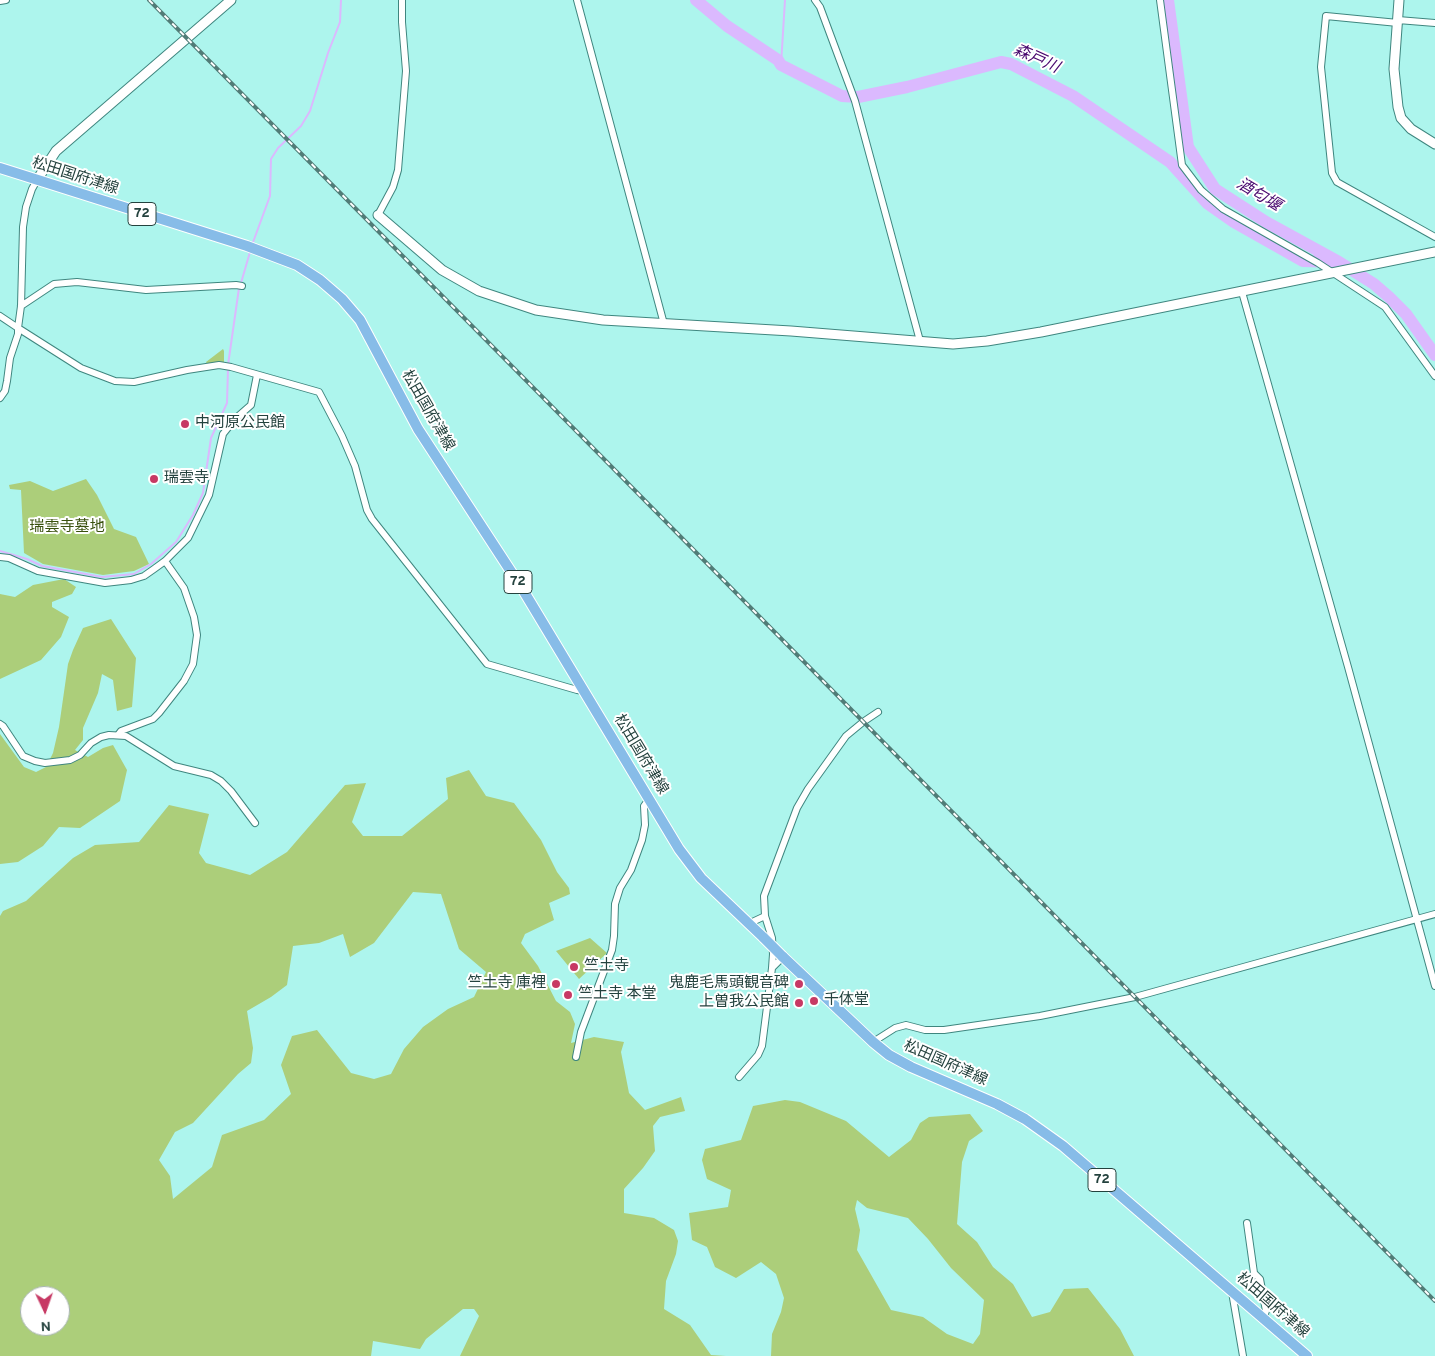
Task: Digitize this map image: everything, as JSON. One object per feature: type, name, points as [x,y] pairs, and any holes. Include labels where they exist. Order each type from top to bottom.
[{"type":"main road","name":"松田国府津線","points":[[0,168],[250,248],[297,265],[320,280],[342,299],[360,320],[418,428],[523,590],[679,849],[701,878],[873,1042],[889,1055],[911,1067],[997,1104],[1025,1119],[1063,1146],[1306,1356]]},
{"type":"street","points":[[0,1],[6,0]]},
{"type":"street","points":[[0,398],[5,392],[10,358],[18,334],[21,306],[23,227],[26,207],[36,180],[56,151],[231,0]]},
{"type":"street","points":[[402,0],[406,72],[398,170],[393,187],[378,215],[442,270],[479,291],[536,310],[603,320],[953,344],[987,341],[1041,332],[1435,252]]},
{"type":"street","points":[[577,0],[664,324]]},
{"type":"street","points":[[815,0],[820,6],[854,97],[920,341]]},
{"type":"street","points":[[1160,0],[1182,165],[1201,190],[1223,208],[1318,263],[1385,307],[1435,376]]},
{"type":"street","points":[[1399,0],[1394,69],[1398,107],[1401,118],[1411,129],[1435,144]]},
{"type":"street","points":[[1435,22],[1326,16],[1321,67],[1332,173],[1337,182],[1435,236]]},
{"type":"street","points":[[21,306],[54,284],[77,282],[146,290],[240,285]]},
{"type":"street","points":[[1242,292],[1435,986]]},
{"type":"street","points":[[0,316],[81,368],[116,381],[134,382],[187,370],[223,366],[319,392],[355,466],[367,510],[372,519],[487,664],[584,691]]},
{"type":"street","points":[[0,557],[9,558],[38,571],[105,583],[131,580],[144,576],[165,561],[190,534],[209,495],[223,434],[235,419],[251,405],[257,375]]},
{"type":"street","points":[[118,735],[121,731],[153,719],[159,714],[184,681],[193,664],[197,636],[194,617],[184,588],[165,561]]},
{"type":"street","points":[[739,1077],[758,1055],[762,1046],[773,954],[772,938],[765,916],[764,896],[797,808],[808,788],[846,736],[878,712]]},
{"type":"street","points":[[0,724],[23,756],[35,762],[45,763],[70,760],[80,755],[91,743],[101,737],[126,736],[174,766],[211,776],[220,781],[231,791],[255,823]]},
{"type":"street","points":[[576,1057],[580,1032],[612,950],[615,904],[620,888],[631,870],[642,840],[645,824],[644,806],[649,799]]},
{"type":"street","points":[[873,1042],[895,1028],[906,1025],[925,1030],[944,1030],[1040,1016],[1135,997],[1435,914]]},
{"type":"street","points":[[748,924],[765,916]]},
{"type":"street","points":[[772,968],[782,956]]},
{"type":"street","points":[[1247,1223],[1254,1273],[1260,1279],[1266,1311],[1263,1318]]},
{"type":"street","points":[[1232,1292],[1243,1356]]},
{"type":"green space","points":[[223,349],[224,362],[207,365],[206,362]]},
{"type":"green space","name":"瑞雲寺墓地","points":[[86,479],[97,495],[114,529],[136,537],[149,564],[134,571],[103,575],[43,564],[24,553],[21,490],[10,489],[9,485],[30,481],[53,491]]},
{"type":"green space","points":[[64,579],[76,587],[72,594],[52,602],[52,607],[69,617],[61,637],[41,660],[0,679],[0,594],[15,597],[33,585]]},
{"type":"green space","points":[[111,619],[136,658],[132,707],[117,711],[113,680],[102,674],[98,693],[83,728],[83,740],[75,750],[88,757],[103,748],[113,745],[127,770],[120,801],[80,828],[59,827],[43,846],[18,862],[0,864],[0,734],[24,767],[36,772],[46,767],[53,753],[59,727],[68,664],[73,650],[83,628]]},
{"type":"green space","points":[[469,770],[486,796],[514,803],[541,840],[557,872],[569,888],[570,894],[549,903],[554,920],[525,934],[521,943],[538,966],[556,1001],[570,1012],[575,1024],[571,1043],[594,1037],[624,1042],[621,1052],[629,1093],[645,1110],[681,1097],[685,1111],[660,1117],[653,1126],[655,1151],[624,1189],[624,1213],[654,1218],[674,1230],[678,1241],[676,1254],[666,1281],[664,1309],[690,1325],[711,1355],[726,1356],[460,1356],[479,1316],[474,1309],[463,1309],[426,1339],[420,1349],[373,1341],[371,1356],[0,1356],[0,916],[3,911],[26,901],[73,858],[95,845],[139,842],[169,805],[209,814],[199,853],[206,863],[250,875],[287,852],[345,785],[366,783],[352,822],[363,836],[402,836],[448,799],[446,778]],"holes":[[[413,892],[441,894],[459,949],[486,972],[474,997],[448,1009],[423,1027],[404,1049],[391,1074],[374,1079],[351,1073],[317,1030],[292,1036],[281,1065],[291,1094],[264,1120],[222,1135],[212,1167],[173,1199],[170,1176],[159,1160],[175,1132],[193,1123],[238,1074],[251,1063],[253,1048],[247,1011],[287,985],[293,946],[319,943],[343,934],[350,957],[374,943]]]},
{"type":"green space","points":[[590,938],[607,953],[579,979],[556,951]]},
{"type":"green space","points":[[785,1100],[800,1102],[846,1121],[889,1157],[911,1140],[920,1123],[929,1117],[970,1114],[983,1131],[969,1141],[962,1162],[957,1224],[977,1242],[993,1267],[1013,1284],[1032,1317],[1050,1312],[1064,1289],[1088,1288],[1120,1329],[1134,1356],[771,1356],[772,1334],[781,1312],[784,1298],[776,1274],[761,1262],[736,1278],[715,1267],[707,1247],[692,1240],[689,1213],[728,1207],[731,1190],[707,1179],[702,1160],[705,1149],[741,1140],[753,1106]],"holes":[[[857,1200],[867,1208],[908,1218],[951,1268],[984,1300],[980,1334],[973,1344],[947,1334],[923,1317],[891,1310],[857,1250],[860,1230],[855,1209]]]},
{"type":"waterway","points":[[252,245],[270,196],[271,159],[278,148],[301,126],[310,111],[340,22],[341,0]]},
{"type":"waterway","name":"森戸川","points":[[696,0],[727,26],[778,60],[781,65],[842,96],[858,97],[907,87],[1001,62],[1011,64],[1073,96],[1170,162],[1207,203],[1234,222],[1303,261],[1339,262]]},
{"type":"waterway","points":[[781,65],[785,0]]},
{"type":"waterway","name":"酒匂堰","points":[[1168,0],[1188,147],[1215,189],[1266,222],[1339,262],[1374,284],[1406,314],[1435,355]]},
{"type":"waterway","points":[[241,283],[250,252]]},
{"type":"waterway","points":[[228,365],[239,288]]},
{"type":"waterway","points":[[0,551],[27,559],[42,566],[102,577],[134,574],[151,564],[176,542],[193,515],[203,493],[211,438],[227,403],[228,369]]},
{"type":"railway","points":[[149,0],[1435,1301]]},
{"type":"place","name":"中河原公民館","points":[[185,424]]},
{"type":"place","name":"瑞雲寺","points":[[154,479]]},
{"type":"place","name":"竺土寺","points":[[574,967]]},
{"type":"place","name":"竺土寺 庫裡","points":[[556,984]]},
{"type":"place","name":"鬼鹿毛馬頭観音碑","points":[[799,984]]},
{"type":"place","name":"竺土寺 本堂","points":[[568,995]]},
{"type":"place","name":"千体堂","points":[[814,1001]]},
{"type":"place","name":"上曽我公民館","points":[[799,1003]]}]
